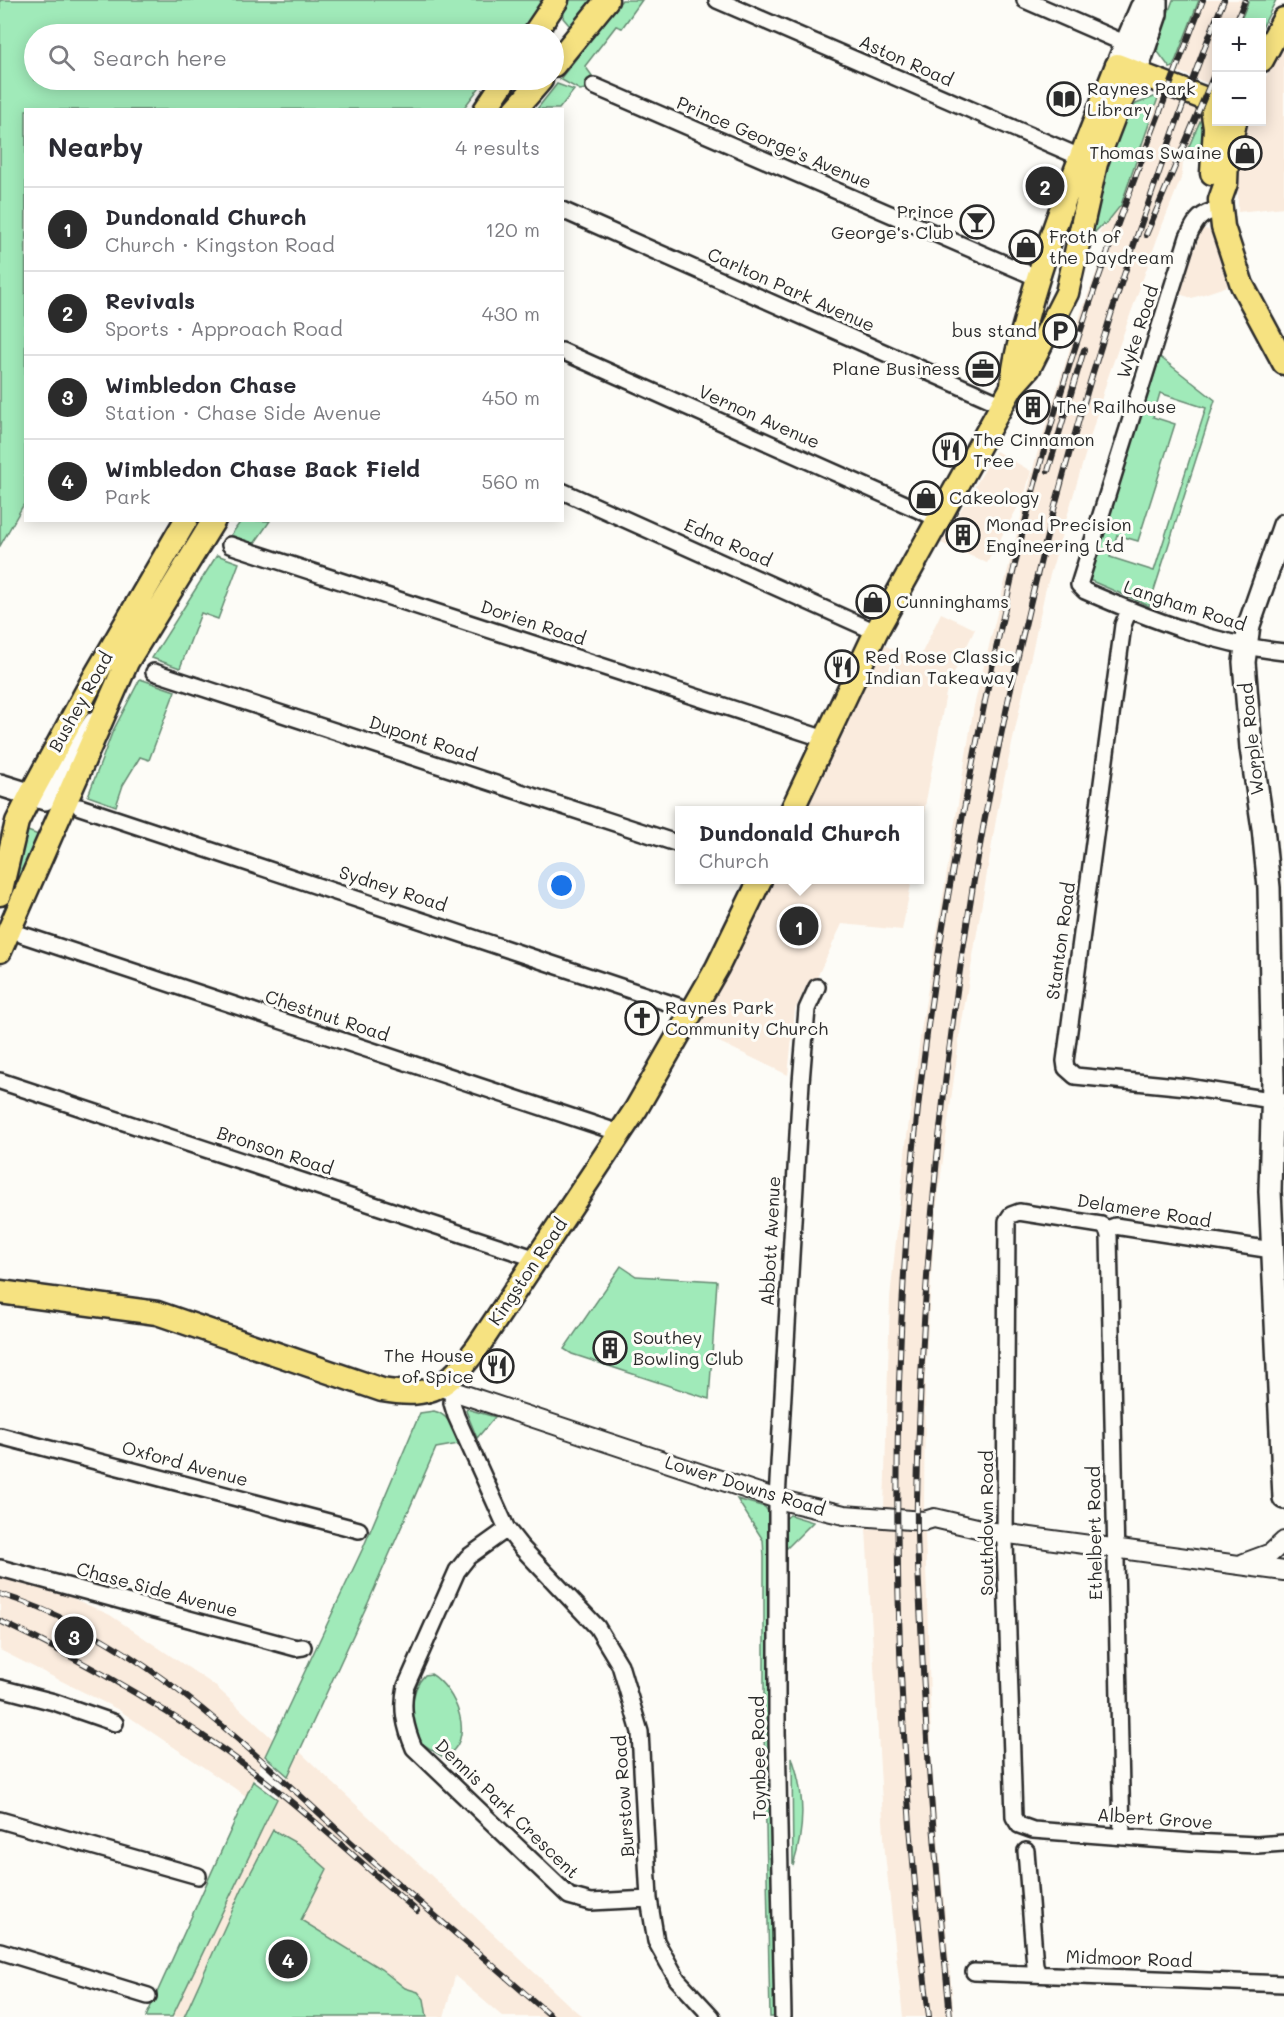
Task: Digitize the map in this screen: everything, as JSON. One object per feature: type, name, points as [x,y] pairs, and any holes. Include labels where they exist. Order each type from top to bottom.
[{"type":"main road","points":[[564,53],[607,0]]},
{"type":"main road","points":[[794,806],[876,632],[1007,396],[1029,368],[1066,293],[1096,163],[1116,111],[1126,69],[1124,43],[1147,0]]},
{"type":"main road","points":[[1007,396],[1014,361],[1039,274],[1080,157],[1156,14],[1156,0]]},
{"type":"main road","points":[[1266,53],[1284,19]]},
{"type":"main road","points":[[564,31],[576,39]]},
{"type":"main road","points":[[1126,69],[1212,99]]},
{"type":"main road","points":[[486,108],[498,90]]},
{"type":"main road","points":[[517,108],[532,90]]},
{"type":"main road","points":[[1215,126],[1212,185],[1220,204],[1231,256],[1242,285],[1284,363]]},
{"type":"main road","points":[[1220,204],[1226,183],[1227,158],[1234,126]]},
{"type":"main road","points":[[1039,274],[1048,264],[1066,266],[1072,271]]},
{"type":"main road","points":[[1029,308],[1034,315],[1046,322],[1053,320]]},
{"type":"main road","name":"Bushey Road","points":[[0,894],[17,822],[34,795],[94,676],[185,522]]},
{"type":"main road","name":"Bushey Road","points":[[0,951],[71,809],[104,713],[132,652],[213,522]]},
{"type":"main road","name":"Worple Road","points":[[1284,525],[1249,625],[1245,647],[1247,708],[1269,888],[1278,1102],[1270,1191],[1272,1250],[1279,1303],[1284,1498]]},
{"type":"main road","name":"Bushey Road","points":[[34,795],[50,789],[91,727],[104,713]]},
{"type":"main road","points":[[0,785],[71,809]]},
{"type":"main road","name":"Kingston Road","points":[[447,1390],[620,1133],[693,1011],[757,884]]},
{"type":"main road","points":[[0,1292],[157,1313],[382,1390],[411,1394],[447,1390]]},
{"type":"street","name":"Aston Road","points":[[717,0],[1080,157]]},
{"type":"street","points":[[1025,0],[1124,43]]},
{"type":"street","name":"Prince George's Avenue","points":[[594,86],[1039,274]]},
{"type":"street","name":"Wyke Road","points":[[1079,585],[1079,577],[1188,237],[1195,220],[1220,204]]},
{"type":"street","name":"Carlton Park Avenue","points":[[564,211],[1007,396]]},
{"type":"street","name":"Vernon Avenue","points":[[564,352],[939,519]]},
{"type":"street","name":"Edna Road","points":[[564,492],[876,632]]},
{"type":"street","name":"Dorien Road","points":[[230,545],[825,739]]},
{"type":"street","name":"Langham Road","points":[[1079,585],[1084,591],[1129,610],[1245,647],[1284,652]]},
{"type":"street","name":"Stanton Road","points":[[1129,610],[1122,637],[1065,1061],[1066,1068],[1076,1076],[1187,1087],[1278,1102]]},
{"type":"street","name":"Dupont Road","points":[[154,672],[675,843]]},
{"type":"street","name":"Sydney Road","points":[[71,809],[693,1011]]},
{"type":"street","name":"Chestnut Road","points":[[22,935],[620,1133]]},
{"type":"street","name":"Abbott Avenue","points":[[777,1499],[801,1082],[807,1009],[816,987]]},
{"type":"street","name":"Bronson Road","points":[[0,1081],[537,1259]]},
{"type":"street","name":"Delamere Road","points":[[1011,1215],[1019,1212],[1101,1225],[1107,1229],[1115,1226],[1272,1250]]},
{"type":"street","name":"Southdown Road","points":[[1011,1215],[1007,1221],[1005,1533],[1014,1817],[1023,1828]]},
{"type":"street","name":"Ethelbert Road","points":[[1107,1229],[1122,1837]]},
{"type":"street","name":"Lower Downs Road","points":[[447,1390],[777,1499],[844,1515],[924,1521],[934,1518],[1005,1533],[1284,1570]]},
{"type":"street","name":"Burstow Road","points":[[447,1390],[456,1416],[507,1529],[522,1548],[597,1627],[620,1665],[640,1732],[649,1899],[656,1941],[665,1961],[687,1992],[712,2017]]},
{"type":"street","name":"Oxford Avenue","points":[[0,1436],[359,1530]]},
{"type":"street","name":"Toynbee Road","points":[[777,1499],[777,1732],[783,2017]]},
{"type":"street","name":"Dennis Park Crescent","points":[[507,1529],[468,1557],[458,1571],[406,1686],[403,1701],[407,1732],[414,1748],[569,1896],[591,1902],[649,1899]]},
{"type":"street","name":"Lower Downs Road","points":[[1236,1565],[1271,1552],[1284,1541]]},
{"type":"street","name":"Chase Side Avenue","points":[[0,1568],[296,1648],[303,1647]]},
{"type":"street","points":[[0,1688],[54,1702],[115,1723]]},
{"type":"street","points":[[0,1820],[198,1876]]},
{"type":"street","name":"Albert Grove","points":[[1023,1828],[1122,1837],[1257,1845],[1280,1843]]},
{"type":"street","points":[[1026,1851],[1035,1966],[1038,1973]]},
{"type":"street","points":[[0,1951],[148,1996]]},
{"type":"street","name":"Midmoor Road","points":[[974,1972],[1284,1984]]},
{"type":"shaded area","points":[[1173,0],[1276,0],[1265,18],[1212,18],[1212,85],[1170,68],[1158,51]]},
{"type":"shaded area","points":[[1284,42],[1284,207],[1238,212],[1238,159],[1244,126],[1266,126],[1266,76]]},
{"type":"shaded area","points":[[1159,95],[1204,112],[1183,160],[1182,176],[1107,380],[1045,592],[998,808],[960,1033],[935,1219],[925,1375],[924,1514],[884,1509],[890,1298],[906,1144],[921,1031],[974,706],[1035,461],[1081,313],[1108,242],[1099,232],[1121,205]]},
{"type":"shaded area","points":[[1202,228],[1211,231],[1228,286],[1192,298],[1179,294]]},
{"type":"shaded area","points":[[996,451],[1031,471],[1025,494],[987,563],[941,543]]},
{"type":"shaded area","points":[[941,613],[975,629],[947,688],[924,812],[924,806],[809,806],[884,645],[918,661]]},
{"type":"shaded area","points":[[772,884],[911,884],[902,930],[842,924],[812,988],[806,986],[795,1010],[788,1075],[696,1031]]},
{"type":"shaded area","points":[[883,1528],[925,1532],[932,1769],[954,2017],[903,2017],[885,1854],[866,1529]]},
{"type":"shaded area","points":[[0,1576],[59,1592],[110,1615],[214,1685],[273,1739],[246,1796],[119,1710],[0,1650]]},
{"type":"shaded area","points":[[299,1751],[583,2017],[503,2017],[455,1976],[444,2017],[172,2017]]},
{"type":"green space","points":[[0,0],[552,0],[534,24],[24,24],[24,90],[477,90],[464,108],[24,108],[24,504],[0,546]]},
{"type":"green space","points":[[567,0],[597,0],[574,25],[569,25],[563,18]]},
{"type":"green space","points":[[622,0],[642,0],[622,28],[616,26],[585,66],[593,77],[585,89],[580,90],[564,81],[564,74]]},
{"type":"green space","points":[[1173,0],[1199,0],[1173,67],[1170,68],[1158,52],[1157,43]]},
{"type":"green space","points":[[1249,0],[1276,0],[1266,20],[1266,18],[1242,18]]},
{"type":"green space","points":[[564,86],[574,90],[560,108],[538,108],[552,90],[564,90]]},
{"type":"green space","points":[[508,90],[521,90],[505,108],[496,108]]},
{"type":"green space","points":[[1159,95],[1121,205],[1105,225],[1103,224],[1088,239],[1102,172],[1125,115],[1136,104]]},
{"type":"green space","points":[[1204,112],[1206,149],[1183,160]]},
{"type":"green space","points":[[1160,357],[1215,400],[1149,606],[1087,579]],"holes":[[[1160,393],[1206,408],[1154,571],[1110,557],[1117,535],[1138,541],[1175,424],[1153,417]]]},
{"type":"green space","points":[[240,522],[269,522],[254,544],[231,535]]},
{"type":"green space","points":[[217,555],[239,563],[218,619],[201,613],[180,668],[152,658]]},
{"type":"green space","points":[[140,679],[175,691],[149,760],[140,757],[123,785],[116,806],[88,796],[112,733]]},
{"type":"green space","points":[[25,830],[41,836],[8,913],[4,911]]},
{"type":"green space","points":[[621,1266],[636,1276],[717,1281],[709,1399],[572,1354],[564,1349]]},
{"type":"green space","points":[[467,1409],[495,1417],[477,1438],[466,1411]]},
{"type":"green space","points":[[434,1411],[447,1419],[459,1444],[436,1448],[288,1776],[265,1756],[363,1548],[420,1413]]},
{"type":"green space","points":[[737,1499],[765,1507],[769,1513],[777,2017],[770,2017],[764,1732],[763,1540]]},
{"type":"green space","points":[[790,1515],[813,1522],[784,1551],[784,1520]]},
{"type":"green space","points":[[431,1674],[448,1691],[460,1715],[460,1740],[454,1750],[443,1757],[421,1743],[415,1726],[413,1699],[419,1682],[425,1675]]},
{"type":"green space","points":[[792,1757],[802,1811],[800,1838],[793,1866]]},
{"type":"green space","points":[[253,1781],[277,1799],[172,2017],[146,2017]]},
{"type":"green space","points":[[273,1830],[300,1845],[327,1869],[301,1920],[381,1969],[405,1988],[418,1992],[424,1999],[427,2017],[184,2017],[242,1889]]},
{"type":"railway","points":[[929,2017],[906,1772],[897,1522],[904,1271],[914,1148],[933,989],[958,841],[995,652],[1042,457],[1069,366],[1105,260],[1203,0]]},
{"type":"railway","points":[[950,2017],[926,1723],[917,1516],[923,1338],[935,1177],[953,1017],[978,858],[1008,700],[1045,543],[1088,388],[1138,233],[1224,0]]},
{"type":"railway","points":[[1238,18],[1245,0]]},
{"type":"railway","points":[[1146,235],[1215,72]]},
{"type":"railway","points":[[1048,471],[1084,350]]},
{"type":"railway","points":[[0,1594],[51,1613],[100,1638],[146,1667],[190,1699],[552,2017]]},
{"type":"railway","points":[[0,1621],[131,1690],[224,1750],[296,1805],[417,1911]]},
{"type":"place","name":"Raynes Park Library","points":[[1064,99]]},
{"type":"place","name":"Thomas Swaine","points":[[1245,153]]},
{"type":"place","name":"Revivals","points":[[1045,186]]},
{"type":"place","name":"Prince George's Club","points":[[977,222]]},
{"type":"place","name":"Froth of the Daydream","points":[[1026,247]]},
{"type":"place","name":"bus stand","points":[[1060,331]]},
{"type":"place","name":"Plane Business","points":[[983,369]]},
{"type":"place","name":"The Railhouse","points":[[1033,407]]},
{"type":"place","name":"The Cinnamon Tree","points":[[950,450]]},
{"type":"place","name":"Cakeology","points":[[926,498]]},
{"type":"place","name":"Monad Precision Engineering Ltd","points":[[963,535]]},
{"type":"place","name":"Cunninghams","points":[[873,602]]},
{"type":"place","name":"Red Rose Classic Indian Takeaway","points":[[842,667]]},
{"type":"place","name":"Dundonald Church","points":[[799,926]]},
{"type":"place","name":"Raynes Park Community Church","points":[[642,1018]]},
{"type":"place","name":"Southey Bowling Club","points":[[610,1348]]},
{"type":"place","name":"The House of Spice","points":[[497,1366]]},
{"type":"place","name":"Wimbledon Chase","points":[[74,1636]]},
{"type":"place","name":"Wimbledon Chase Back Field","points":[[288,1959]]}]
